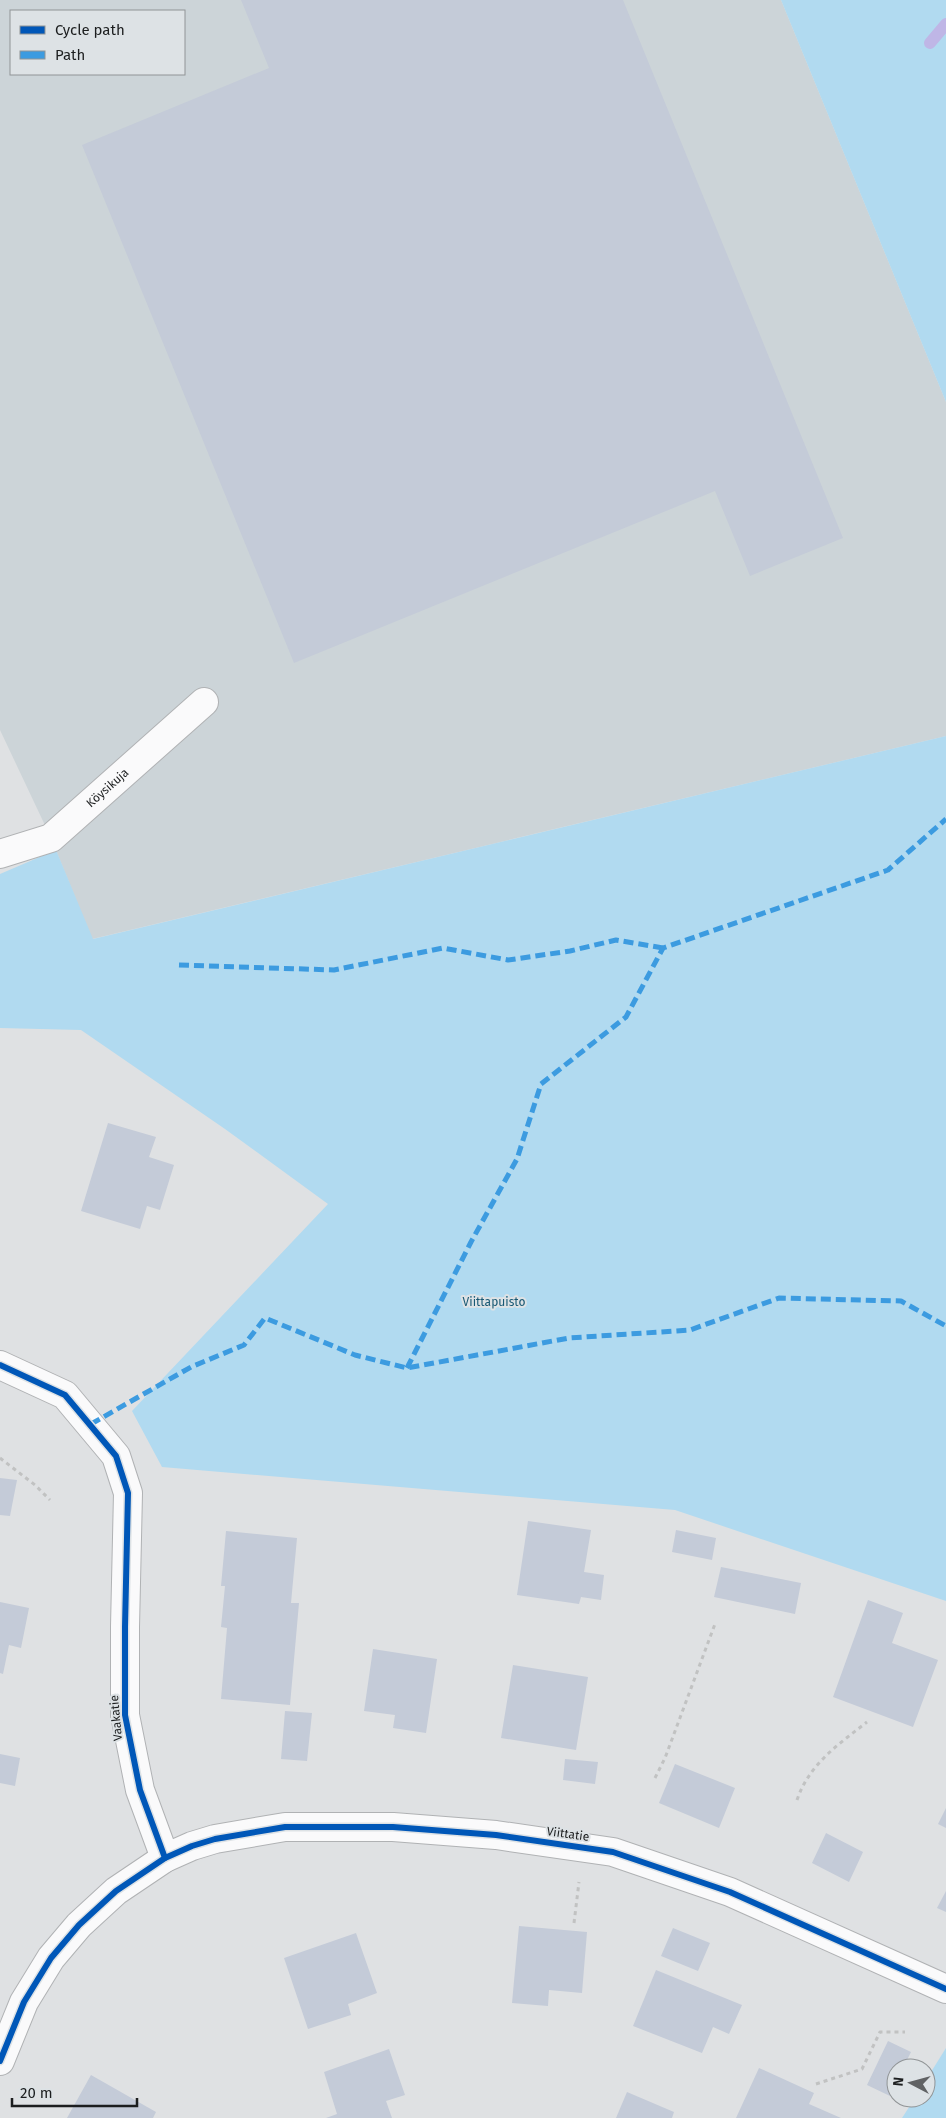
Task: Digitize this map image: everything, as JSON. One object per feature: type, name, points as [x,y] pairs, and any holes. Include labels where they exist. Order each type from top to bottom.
[{"type":"street","name":"Köysikuja","points":[[0,854],[51,838],[204,702]]},
{"type":"street","name":"Vaakatie","points":[[0,1365],[65,1395],[111,1450],[119,1466],[128,1493],[124,1627],[125,1715],[140,1790],[165,1858]]},
{"type":"street","name":"Viittatie","points":[[165,1858],[215,1839],[285,1827],[393,1827],[496,1835],[613,1852],[730,1892],[946,1989]]},
{"type":"street","points":[[0,2061],[24,2002],[50,1958],[79,1924],[116,1890],[165,1858]]},
{"type":"path","points":[[0,1458],[35,1485],[50,1500]]},
{"type":"path","points":[[656,1778],[715,1624]]},
{"type":"path","points":[[798,1800],[801,1790],[814,1768],[831,1750],[867,1722]]},
{"type":"path","points":[[816,2084],[862,2069],[880,2032],[905,2032]]},
{"type":"shaded area","points":[[0,0],[781,0],[946,402],[946,736],[92,939],[51,838],[0,730]]},
{"type":"green space","points":[[781,0],[946,0],[946,402]]},
{"type":"green space","name":"Viittapuisto","points":[[946,736],[946,1601],[675,1510],[162,1467],[132,1411],[328,1204],[225,1129],[81,1030],[0,1028],[0,874],[56,850],[93,939]]},
{"type":"green space","points":[[946,2048],[946,2118],[902,2118],[908,2108],[936,2108],[936,2064]]},
{"type":"building","points":[[241,0],[623,0],[843,538],[750,576],[715,491],[294,663],[82,145],[269,68]]},
{"type":"building","points":[[108,1123],[156,1137],[149,1157],[174,1165],[160,1210],[147,1206],[140,1229],[81,1211]]},
{"type":"building","points":[[0,1478],[17,1480],[10,1516],[0,1515]]},
{"type":"building","points":[[528,1521],[591,1530],[584,1572],[604,1575],[601,1600],[581,1597],[579,1604],[517,1595]]},
{"type":"building","points":[[676,1530],[716,1538],[712,1560],[672,1552]]},
{"type":"building","points":[[226,1531],[297,1538],[291,1603],[299,1603],[290,1705],[221,1699],[227,1628],[221,1627],[225,1586],[221,1586]]},
{"type":"building","points":[[721,1567],[801,1583],[795,1614],[714,1597]]},
{"type":"building","points":[[868,1600],[903,1613],[892,1643],[938,1660],[913,1727],[833,1697]]},
{"type":"building","points":[[0,1602],[29,1608],[21,1648],[9,1645],[3,1674],[0,1673]]},
{"type":"building","points":[[373,1649],[437,1659],[426,1733],[393,1728],[395,1715],[364,1711]]},
{"type":"building","points":[[513,1665],[588,1677],[576,1750],[501,1738]]},
{"type":"building","points":[[285,1711],[312,1713],[307,1761],[281,1759]]},
{"type":"building","points":[[0,1754],[20,1758],[15,1786],[0,1783]]},
{"type":"building","points":[[565,1759],[598,1762],[595,1784],[563,1780]]},
{"type":"building","points":[[675,1764],[735,1788],[719,1828],[659,1803]]},
{"type":"building","points":[[946,1808],[946,1828],[938,1824]]},
{"type":"building","points":[[826,1833],[863,1852],[849,1882],[812,1863]]},
{"type":"building","points":[[946,1891],[946,1912],[937,1908]]},
{"type":"building","points":[[519,1926],[587,1932],[582,1993],[549,1990],[548,2006],[512,2003]]},
{"type":"building","points":[[673,1928],[710,1943],[698,1971],[661,1956]]},
{"type":"building","points":[[356,1933],[377,1993],[348,2004],[351,2015],[308,2029],[284,1958]]},
{"type":"building","points":[[656,1970],[742,2005],[729,2034],[713,2027],[702,2053],[633,2026]]},
{"type":"building","points":[[888,2041],[911,2052],[908,2058],[886,2058],[886,2094],[867,2085]]},
{"type":"building","points":[[389,2049],[405,2095],[386,2101],[392,2118],[326,2118],[337,2114],[324,2072]]},
{"type":"building","points":[[759,2068],[814,2093],[809,2104],[841,2118],[736,2118]]},
{"type":"building","points":[[91,2075],[156,2112],[153,2118],[67,2118]]},
{"type":"building","points":[[627,2092],[674,2112],[672,2118],[616,2118]]},
{"type":"waterway","points":[[930,43],[946,24]]},
{"type":"marked path","points":[[407,1368],[471,1242],[517,1159],[541,1084],[626,1017],[663,948],[888,870],[946,819]]},
{"type":"marked path","points":[[179,965],[334,970],[443,948],[508,960],[570,951],[616,940],[663,948]]},
{"type":"marked path","points":[[91,1424],[191,1367],[244,1345],[265,1318],[355,1355],[407,1368],[569,1338],[690,1330],[779,1298],[901,1301],[946,1326]]},
{"type":"cycle path","points":[[0,1365],[65,1395],[116,1456],[128,1493],[125,1715],[140,1790],[165,1858]]},
{"type":"cycle path","points":[[0,2061],[24,2002],[51,1958],[79,1925],[116,1891],[165,1858],[192,1846],[215,1839],[285,1827],[393,1827],[496,1835],[613,1852],[730,1892],[946,1989]]}]
